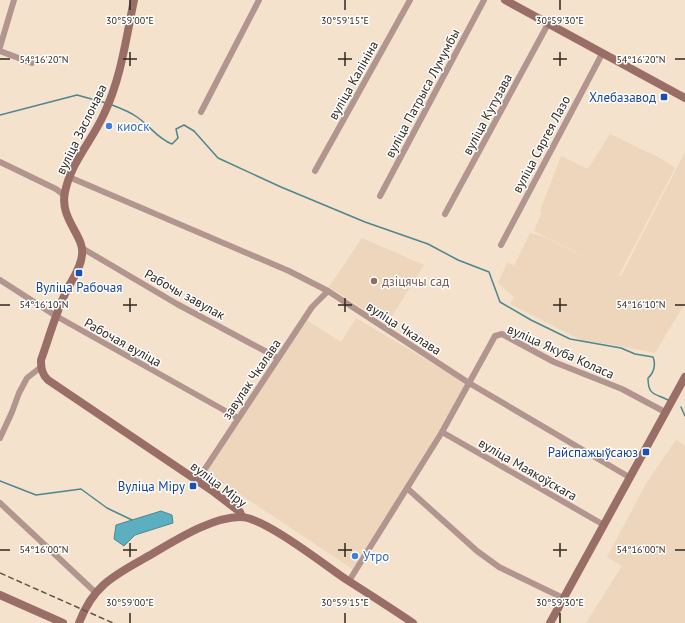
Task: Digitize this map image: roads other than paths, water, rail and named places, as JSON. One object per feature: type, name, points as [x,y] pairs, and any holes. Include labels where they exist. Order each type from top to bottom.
[{"type":"street","points":[[0,47],[14,0]]},
{"type":"street","name":"вуліца Заслонава","points":[[82,248],[67,220],[64,195],[69,177],[108,104],[117,83],[134,0]]},
{"type":"street","points":[[202,112],[259,0]]},
{"type":"street","name":"вуліца Калініна","points":[[315,171],[410,0]]},
{"type":"street","name":"вуліца Патрыса Лумумбы","points":[[380,196],[484,0]]},
{"type":"street","points":[[505,0],[685,98]]},
{"type":"street","name":"вуліца Кутузава","points":[[445,214],[548,24]]},
{"type":"street","points":[[0,51],[32,63]]},
{"type":"street","name":"вуліца Сяргея Лазо","points":[[501,245],[602,54]]},
{"type":"street","points":[[0,162],[56,188],[64,195]]},
{"type":"street","name":"вуліца Чкалава","points":[[69,177],[288,271],[328,291],[469,383],[629,477]]},
{"type":"street","points":[[0,438],[27,378],[41,367],[41,360],[56,316],[80,264],[82,248]]},
{"type":"street","name":"Рабочы завулак","points":[[82,248],[177,304],[278,358]]},
{"type":"street","name":"Рабочая вуліца","points":[[0,280],[56,316],[238,418]]},
{"type":"street","name":"завулак Чкалава","points":[[197,481],[312,307],[328,291]]},
{"type":"street","name":"вуліца Якуба Коласа","points":[[348,581],[408,489],[442,432],[495,336],[502,334],[554,362],[622,389],[665,412]]},
{"type":"street","name":"вуліца Міру","points":[[41,367],[43,374],[48,380],[197,481],[240,512],[242,517],[260,522],[413,623]]},
{"type":"street","points":[[550,623],[685,377]]},
{"type":"street","name":"вуліца Маякоўскага","points":[[442,432],[604,525]]},
{"type":"street","points":[[408,489],[477,551],[499,567],[563,598]]},
{"type":"street","points":[[0,503],[95,592]]},
{"type":"street","points":[[79,623],[95,592],[111,578],[171,544],[214,523],[242,517]]},
{"type":"street","points":[[0,595],[63,623]]},
{"type":"water","points":[[161,511],[172,515],[173,523],[135,535],[124,546],[114,539],[116,525]]},
{"type":"waterway","points":[[0,115],[77,95],[106,103]]},
{"type":"waterway","points":[[112,105],[134,115],[167,142],[172,144],[178,138],[176,129],[184,125],[194,131],[218,158],[281,187],[365,222],[428,244],[458,260],[489,272],[500,302],[531,320],[570,339],[621,348],[635,354],[653,357],[654,368],[652,374],[648,378],[649,388],[653,393],[668,400]]},
{"type":"waterway","points":[[681,407],[685,416]]},
{"type":"waterway","points":[[0,481],[36,495],[81,489],[107,508],[132,520]]},
{"type":"railway","points":[[0,573],[113,623]]},
{"type":"place","name":"Хлебазавод","points":[[664,97]]},
{"type":"place","name":"киоск","points":[[109,126]]},
{"type":"place","name":"Вуліца Рабочая","points":[[79,273]]},
{"type":"place","name":"дзіцячы сад","points":[[374,281]]},
{"type":"place","name":"Райспажыўсаюз","points":[[646,452]]},
{"type":"place","name":"Вуліца Міру","points":[[193,486]]},
{"type":"place","name":"Утро","points":[[355,556]]}]
